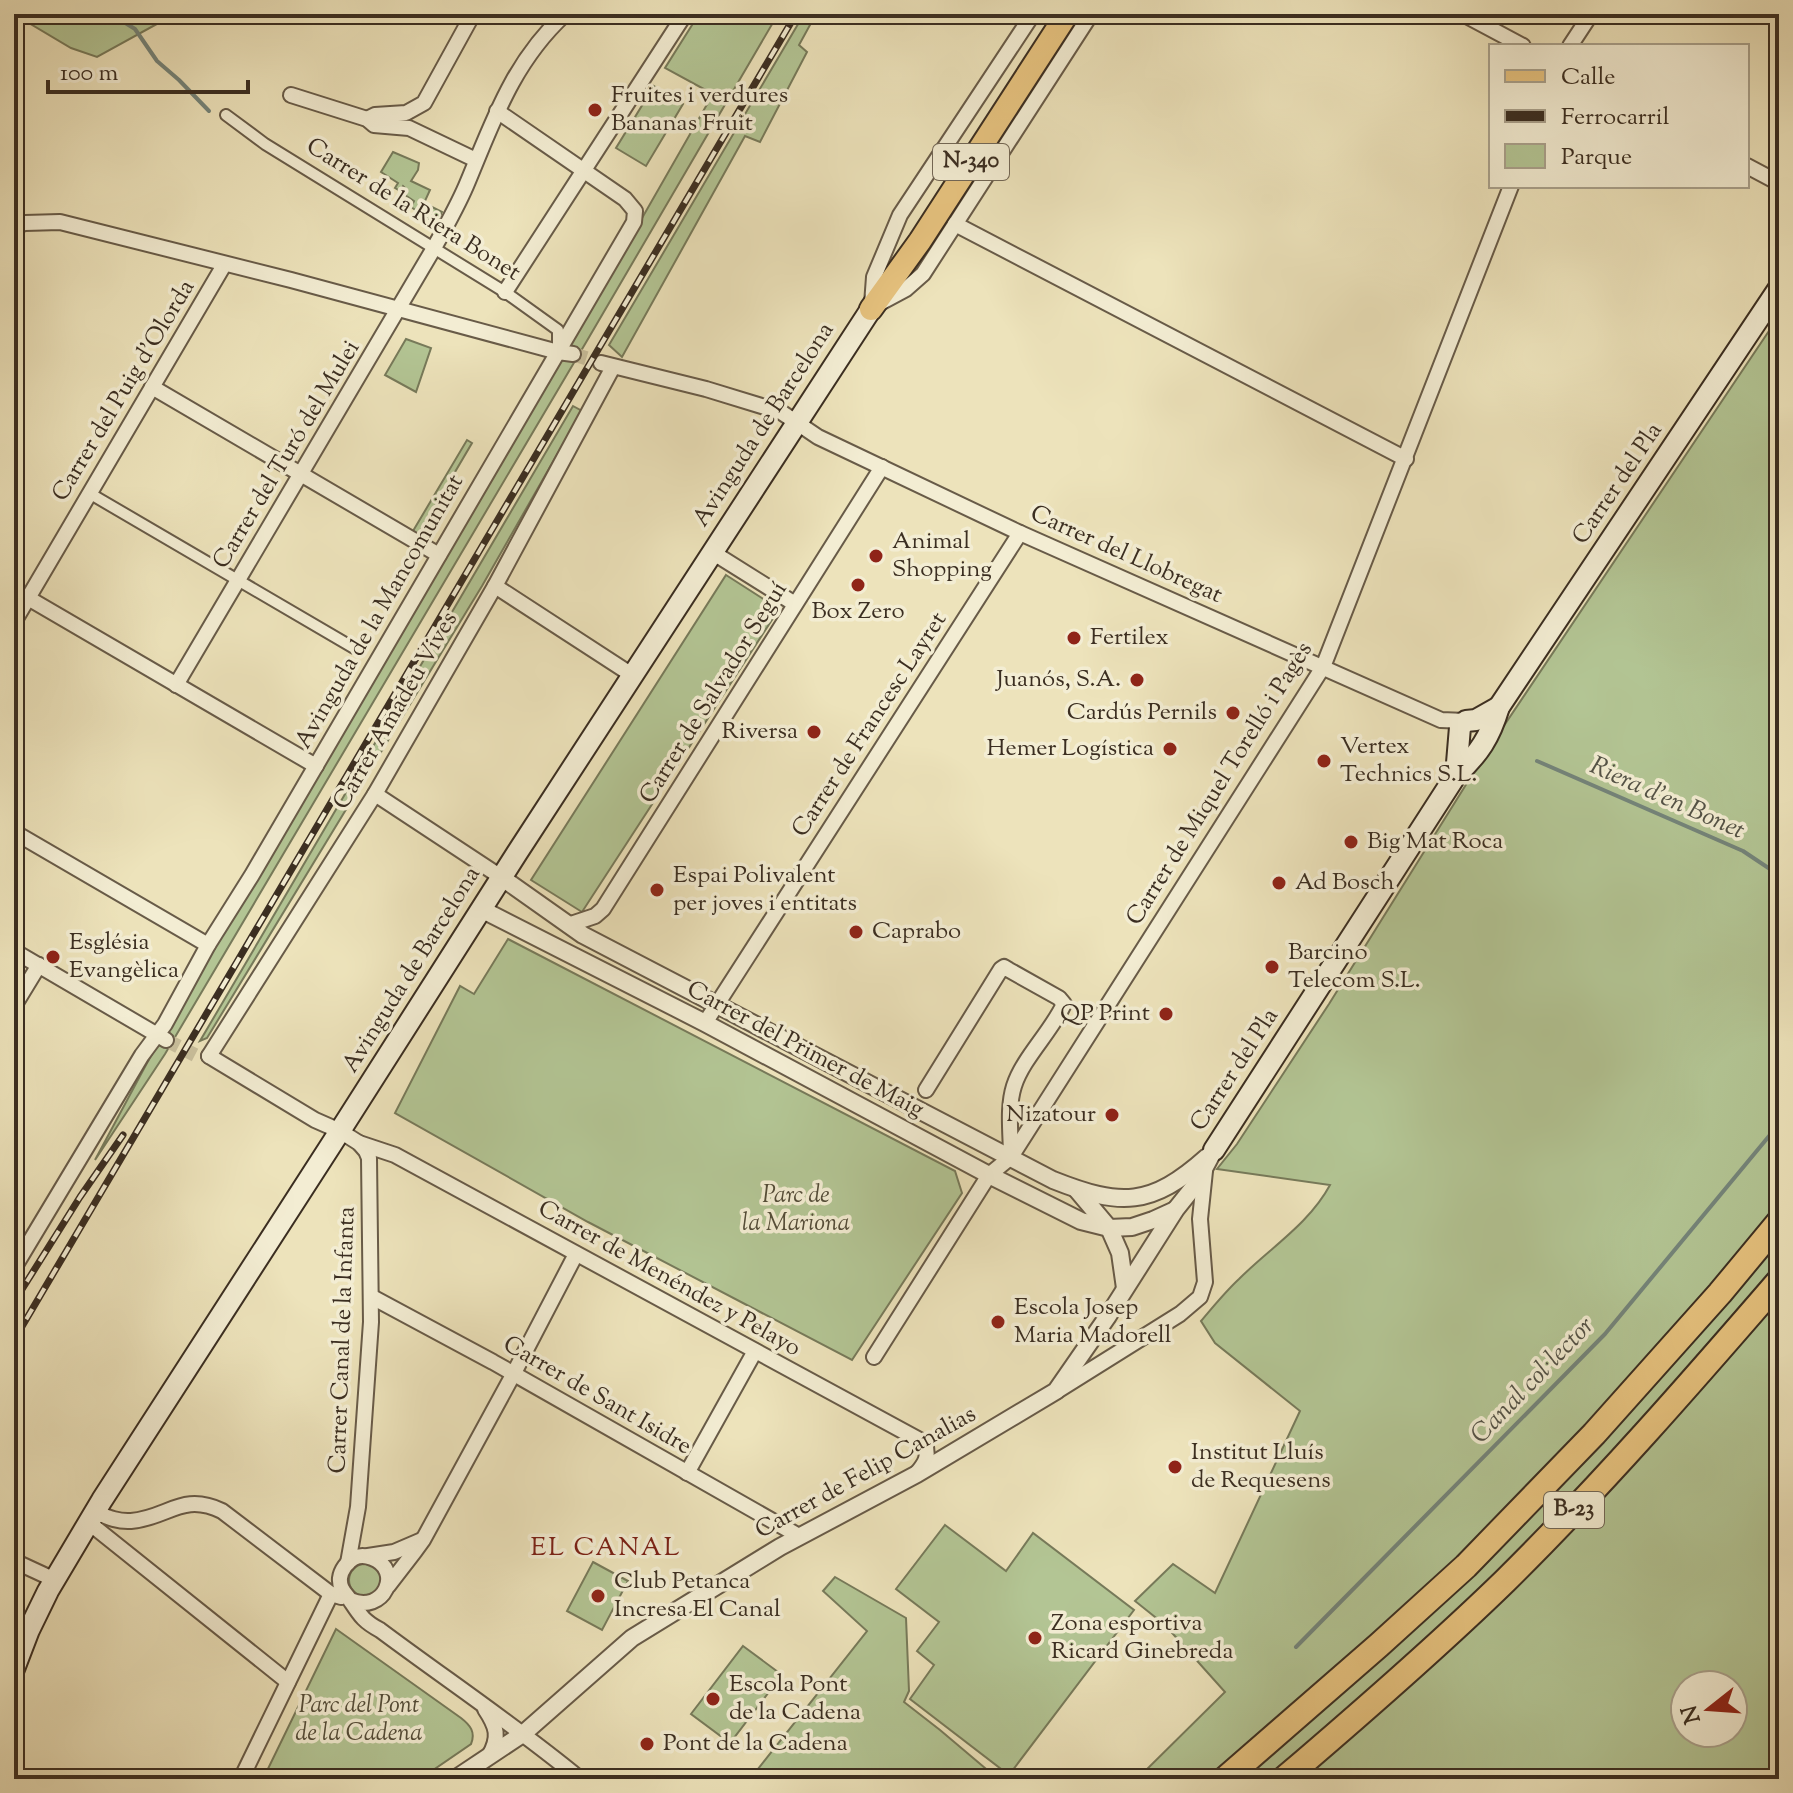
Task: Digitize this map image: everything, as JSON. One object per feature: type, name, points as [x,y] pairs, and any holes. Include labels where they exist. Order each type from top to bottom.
[{"type":"highway","name":"B-23","points":[[1225,1779],[1466,1566],[1594,1434],[1779,1222]]},
{"type":"highway","name":"B-23","points":[[1284,1779],[1389,1689],[1513,1573],[1661,1418],[1779,1281]]},
{"type":"main road","name":"Avinguda de Barcelona","points":[[14,1669],[29,1630],[92,1517],[796,422],[871,309],[928,247],[1067,14]]},
{"type":"main road","name":"Carrer del Pla","points":[[1210,1158],[1456,775],[1474,732],[1499,707],[1779,288]]},
{"type":"street","points":[[367,119],[375,115],[406,113],[424,103],[473,14]]},
{"type":"street","name":"Carrer del Turó del Mulei","points":[[176,685],[434,248],[465,190],[503,96],[531,52],[565,14]]},
{"type":"street","points":[[505,292],[685,14]]},
{"type":"street","name":"Avinguda de Barcelona","points":[[871,309],[874,277],[900,215],[1033,14]]},
{"type":"street","name":"Avinguda de Barcelona","points":[[913,197],[905,231],[928,247],[955,224],[1091,14]]},
{"type":"street","points":[[1463,14],[1519,44]]},
{"type":"street","points":[[1571,44],[1591,14]]},
{"type":"street","points":[[291,95],[367,119],[374,125],[409,128],[476,160]]},
{"type":"street","points":[[497,111],[585,171]]},
{"type":"street","name":"Carrer de la Riera Bonet","points":[[226,115],[265,144],[505,292],[558,330],[566,353]]},
{"type":"street","points":[[1749,167],[1779,183]]},
{"type":"street","name":"Avinguda de la Mancomunitat","points":[[14,1268],[142,1055],[162,1037],[208,945],[439,555],[566,353],[634,222],[635,211],[625,199],[585,171]]},
{"type":"street","name":"Carrer de Miquel Torelló i Pagès","points":[[874,1357],[989,1175],[1011,1157],[1323,667],[1510,188]]},
{"type":"street","points":[[14,226],[60,222],[566,353]]},
{"type":"street","points":[[955,224],[1406,459]]},
{"type":"street","name":"Carrer del Puig d'Olorda","points":[[14,622],[224,265]]},
{"type":"street","name":"Carrer Amadeu Vives","points":[[340,1131],[202,1056],[375,794],[495,586],[607,365],[769,407],[796,422]]},
{"type":"street","points":[[152,387],[439,555]]},
{"type":"street","name":"Carrer del Llobregat","points":[[796,422],[818,437],[1020,533],[1441,720],[1450,733],[1474,732]]},
{"type":"street","name":"Carrer de Salvador Seguí","points":[[568,925],[595,916],[603,909],[882,467]]},
{"type":"street","points":[[89,493],[354,648]]},
{"type":"street","name":"Carrer de Francesc Layret","points":[[705,1023],[1020,533]]},
{"type":"street","points":[[712,552],[795,604]]},
{"type":"street","points":[[495,586],[632,675]]},
{"type":"street","points":[[28,598],[316,766]]},
{"type":"street","points":[[375,794],[501,877]]},
{"type":"street","points":[[14,832],[208,945]]},
{"type":"street","name":"Carrer del Primer de Maig","points":[[501,877],[583,935],[1053,1180],[1100,1196],[1123,1199],[1154,1192],[1176,1182],[1210,1158]]},
{"type":"street","name":"Carrer del Primer de Maig","points":[[481,909],[1081,1221],[1109,1228],[1142,1224],[1176,1209]]},
{"type":"street","points":[[14,951],[162,1037]]},
{"type":"street","points":[[14,1006],[39,965]]},
{"type":"street","points":[[926,1090],[1001,969],[1004,967],[1059,998],[1064,1004],[1059,1015],[1014,1084],[1010,1109],[1011,1157]]},
{"type":"street","points":[[340,1131],[359,1143]]},
{"type":"street","name":"Carrer de Menéndez y Pelayo","points":[[359,1143],[395,1155],[925,1443],[927,1461],[917,1474]]},
{"type":"street","name":"Carrer Canal de la Infanta","points":[[348,1563],[358,1507],[372,1297],[371,1166],[368,1154],[359,1143]]},
{"type":"street","name":"Carrer del Pla","points":[[1056,1391],[1176,1209],[1196,1184],[1210,1158]]},
{"type":"street","name":"Carrer de Felip Canalias","points":[[455,1779],[524,1733],[632,1638],[799,1536],[917,1474],[1188,1309],[1200,1297],[1205,1282],[1200,1219],[1210,1158]]},
{"type":"street","name":"Carrer del Primer de Maig","points":[[1076,1189],[1109,1228],[1120,1253],[1125,1288]]},
{"type":"street","points":[[380,1630],[375,1610],[423,1540],[576,1254]]},
{"type":"street","name":"Carrer de Sant Isidre","points":[[372,1297],[514,1373],[799,1536]]},
{"type":"street","points":[[687,1473],[755,1351]]},
{"type":"street","points":[[92,1517],[139,1520],[184,1505],[209,1505],[222,1511],[331,1594],[367,1604],[386,1590],[386,1571],[376,1559],[368,1556]]},
{"type":"street","points":[[92,1517],[288,1682]]},
{"type":"street","points":[[423,1540],[394,1552],[361,1556],[348,1563],[340,1582],[355,1610],[363,1620],[485,1708],[508,1732],[524,1733],[580,1779]]},
{"type":"street","points":[[14,1561],[55,1580]]},
{"type":"street","points":[[241,1779],[331,1594]]},
{"type":"street","points":[[485,1708],[496,1735],[496,1743],[489,1756]]},
{"type":"green space","points":[[14,14],[175,14],[97,57],[71,48],[22,19],[14,18]]},
{"type":"green space","points":[[699,14],[778,14],[165,1054],[95,1160],[147,1063],[558,365],[713,94],[665,68]]},
{"type":"green space","points":[[804,14],[816,14],[799,45],[807,52],[760,142],[745,136],[622,357],[609,345]]},
{"type":"green space","points":[[654,86],[683,104],[646,166],[616,148]]},
{"type":"green space","points":[[393,152],[419,163],[411,181],[430,190],[424,203],[442,212],[436,224],[411,207],[414,201],[402,193],[403,186],[400,191],[395,188],[398,183],[381,172]]},
{"type":"green space","points":[[1779,316],[1779,1779],[1137,1779],[1225,1692],[1165,1625],[1135,1601],[1173,1564],[1215,1593],[1300,1411],[1215,1343],[1201,1321],[1234,1284],[1300,1224],[1330,1185],[1217,1169],[1237,1144],[1329,1004],[1487,751]]},
{"type":"green space","points":[[406,339],[431,348],[416,392],[385,375]]},
{"type":"green space","points":[[573,406],[582,411],[482,586],[207,1038],[200,1041]]},
{"type":"green space","points":[[467,440],[472,443],[418,535],[413,531]]},
{"type":"green space","points":[[726,575],[779,609],[582,912],[531,880]]},
{"type":"green space","name":"Parc de la Mariona","points":[[508,939],[955,1171],[962,1193],[852,1360],[588,1222],[395,1113],[460,986],[474,994]]},
{"type":"green space","name":"Zona esportiva Ricard Ginebreda","points":[[945,1525],[1006,1571],[1033,1533],[1134,1610],[1009,1775],[910,1699],[934,1665],[917,1651],[939,1622],[896,1589]]},
{"type":"green space","name":"Club Petanca Incresa El Canal","points":[[593,1562],[628,1581],[602,1630],[567,1611]]},
{"type":"green space","points":[[365,1564],[376,1569],[381,1580],[376,1591],[365,1596],[354,1591],[349,1580],[354,1569]]},
{"type":"green space","points":[[835,1577],[906,1618],[909,1691],[904,1702],[998,1779],[750,1779],[867,1631],[823,1591]]},
{"type":"green space","name":"Parc del Pont de la Cadena","points":[[336,1629],[464,1721],[472,1732],[471,1744],[420,1779],[263,1779]]},
{"type":"green space","points":[[743,1646],[782,1675],[730,1743],[691,1714]]},
{"type":"waterway","name":"Riera d'en Bonet","points":[[111,14],[135,29],[157,61],[209,111]]},
{"type":"waterway","name":"Riera d'en Bonet","points":[[1537,761],[1743,851],[1779,875]]},
{"type":"waterway","name":"Canal col·lector","points":[[1296,1647],[1605,1334],[1779,1124]]},
{"type":"tunnel","points":[[573,354],[601,363]]},
{"type":"tunnel","points":[[166,1040],[195,1055]]},
{"type":"railway","points":[[14,1340],[796,14]]},
{"type":"railway","points":[[14,1302],[123,1135]]},
{"type":"place","name":"Fruites i verdures Bananas Fruit","points":[[595,110]]},
{"type":"place","name":"Animal Shopping","points":[[876,556]]},
{"type":"place","name":"Box Zero","points":[[858,585]]},
{"type":"place","name":"Fertilex","points":[[1074,638]]},
{"type":"place","name":"Juanós, S.A.","points":[[1137,680]]},
{"type":"place","name":"Cardús Pernils","points":[[1233,713]]},
{"type":"place","name":"Riversa","points":[[814,732]]},
{"type":"place","name":"Hemer Logística","points":[[1170,749]]},
{"type":"place","name":"Vertex Technics S.L.","points":[[1324,761]]},
{"type":"place","name":"Big Mat Roca","points":[[1351,842]]},
{"type":"place","name":"Ad Bosch","points":[[1279,883]]},
{"type":"place","name":"Espai Polivalent per joves i entitats","points":[[657,890]]},
{"type":"place","name":"Caprabo","points":[[856,932]]},
{"type":"place","name":"Església Evangèlica","points":[[53,957]]},
{"type":"place","name":"Barcino Telecom S.L.","points":[[1272,967]]},
{"type":"place","name":"QP Print","points":[[1166,1014]]},
{"type":"place","name":"Nizatour","points":[[1112,1115]]},
{"type":"place","name":"Escola Josep Maria Madorell","points":[[998,1322]]},
{"type":"place","name":"Institut Lluís de Requesens","points":[[1175,1467]]},
{"type":"place","name":"Club Petanca Incresa El Canal","points":[[598,1596]]},
{"type":"place","name":"Zona esportiva Ricard Ginebreda","points":[[1035,1638]]},
{"type":"place","name":"Escola Pont de la Cadena","points":[[713,1699]]},
{"type":"place","name":"Pont de la Cadena","points":[[647,1744]]},
{"type":"district","name":"EL CANAL","points":[[606,1548]]}]
